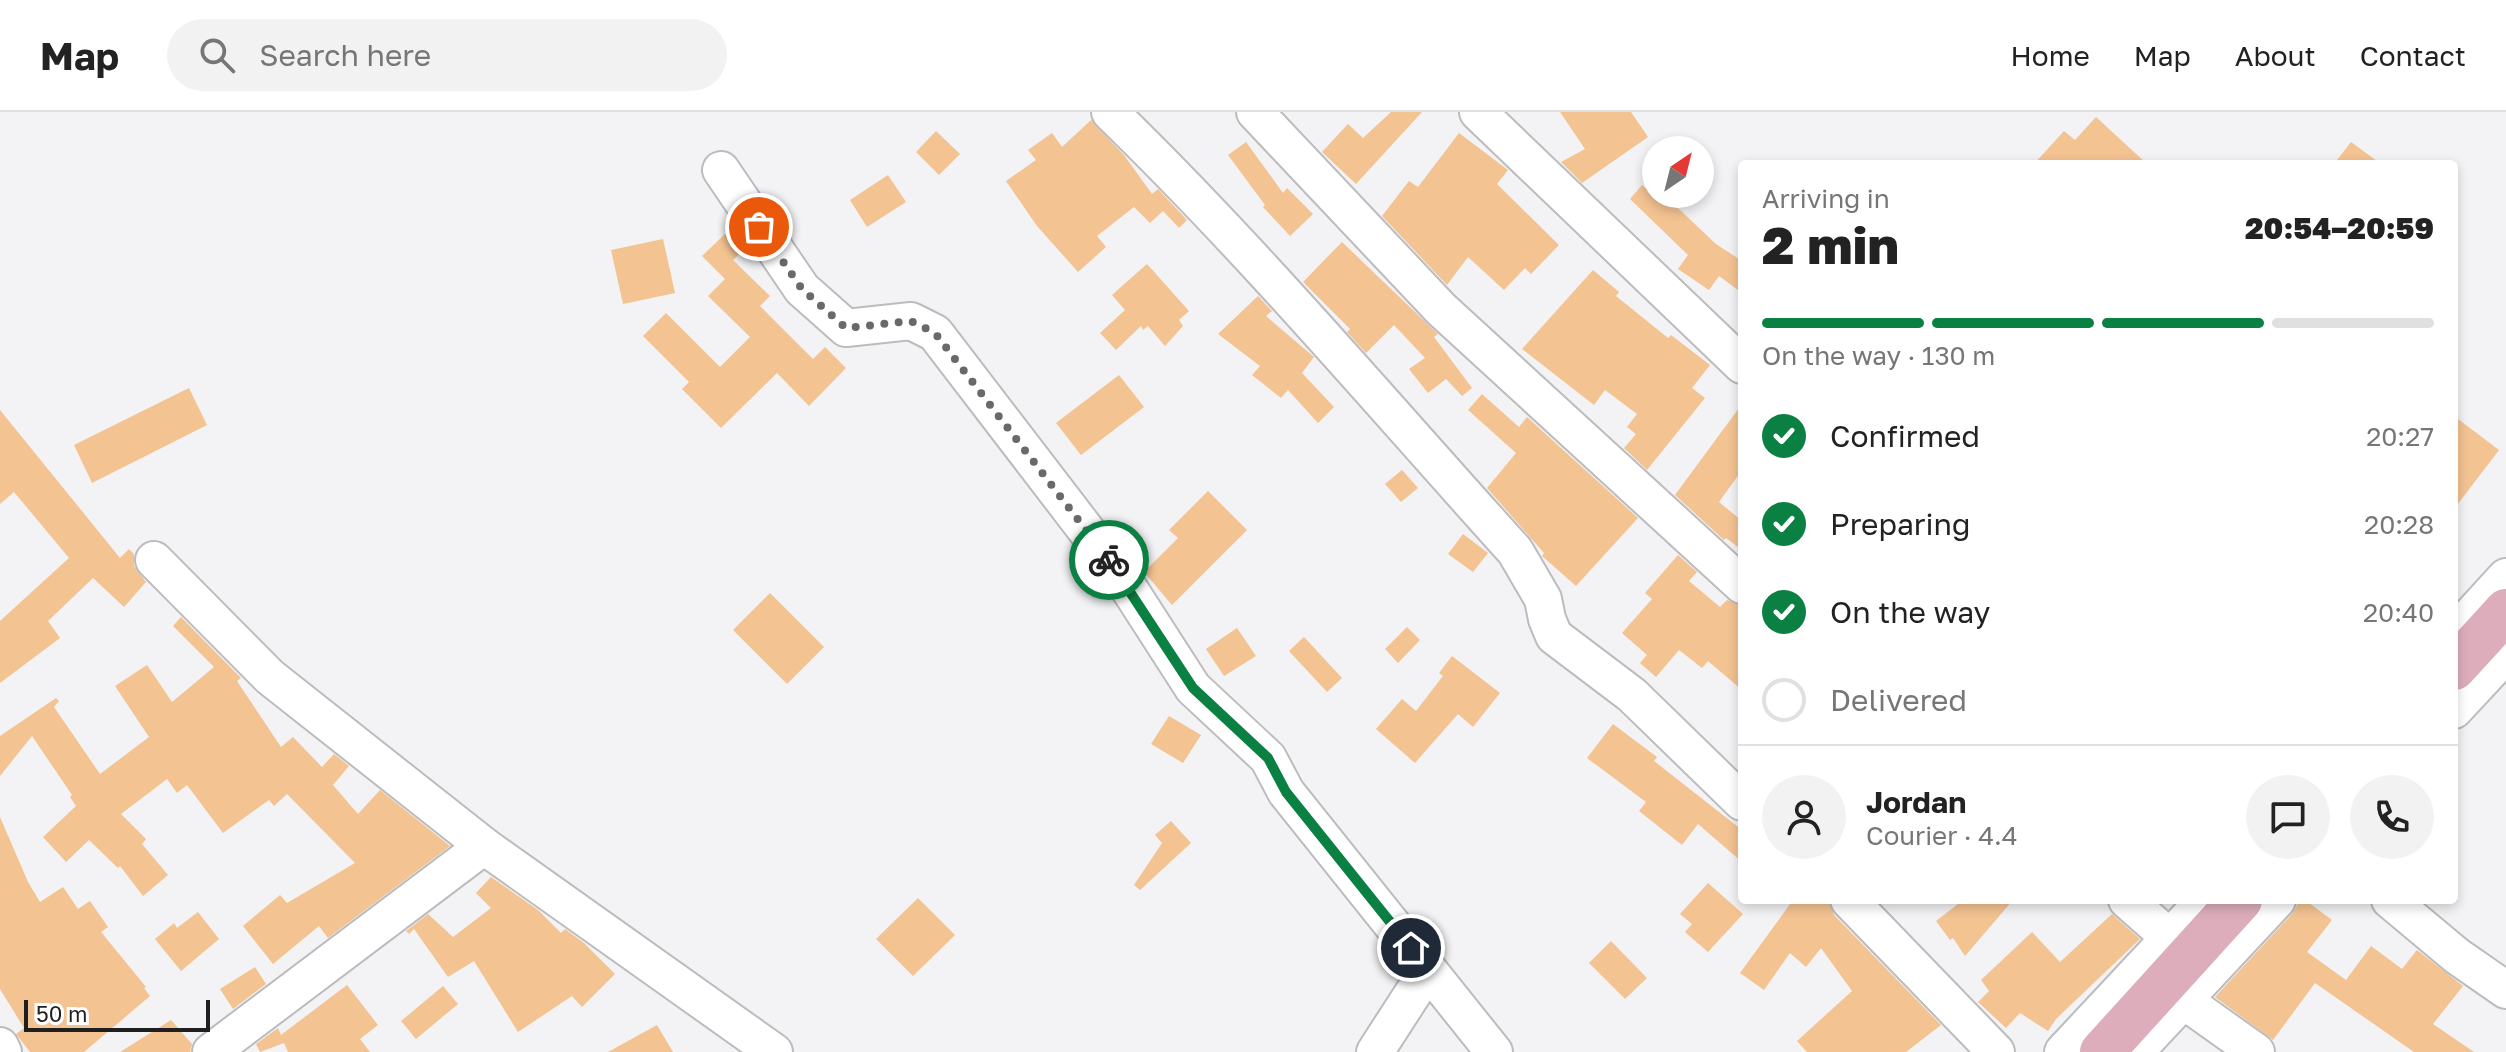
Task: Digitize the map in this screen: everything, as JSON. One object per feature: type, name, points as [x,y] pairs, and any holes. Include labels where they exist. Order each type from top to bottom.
[{"type":"main road","points":[[2458,664],[2506,611]]},
{"type":"main road","points":[[2102,1052],[2236,904]]},
{"type":"street","points":[[1110,112],[1265,273],[1515,551],[1543,599],[1554,636],[1632,695],[1738,798]]},
{"type":"street","points":[[1255,112],[1441,309],[1738,581]]},
{"type":"street","points":[[1478,112],[1738,361]]},
{"type":"street","points":[[721,170],[802,289],[846,328],[911,321],[935,333],[1119,573],[1193,688],[1268,758],[1286,792],[1494,1052]]},
{"type":"street","points":[[154,560],[270,677],[484,846],[774,1052]]},
{"type":"street","points":[[2458,630],[2506,577]]},
{"type":"street","points":[[2458,706],[2506,654]]},
{"type":"street","points":[[211,1052],[484,846]]},
{"type":"street","points":[[1853,904],[1996,1052]]},
{"type":"street","points":[[2132,904],[2170,938]]},
{"type":"street","points":[[2063,1052],[2201,904]]},
{"type":"street","points":[[2135,1052],[2273,904]]},
{"type":"street","points":[[2395,904],[2457,956],[2506,990]]},
{"type":"street","points":[[1375,1052],[1428,970]]},
{"type":"street","points":[[2183,1000],[2256,1052]]},
{"type":"street","points":[[0,1046],[3,1052]]},
{"type":"building","points":[[1391,112],[1422,112],[1356,184],[1322,152],[1348,124],[1363,138]]},
{"type":"building","points":[[1560,112],[1631,112],[1647,136],[1642,136],[1642,141],[1582,183],[1561,162],[1585,149]]},
{"type":"building","points":[[2096,117],[2143,160],[2038,160],[2064,131],[2075,140]]},
{"type":"building","points":[[1091,120],[1124,155],[1152,194],[1158,189],[1187,220],[1179,228],[1163,211],[1150,223],[1134,207],[1097,236],[1106,247],[1078,272],[1037,226],[1006,181],[1036,160],[1028,150],[1052,133],[1062,147]]},
{"type":"building","points":[[936,131],[960,154],[939,175],[916,152]]},
{"type":"building","points":[[1459,133],[1508,170],[1497,184],[1559,245],[1531,274],[1525,268],[1504,290],[1468,257],[1447,285],[1382,216],[1409,181],[1418,187]]},
{"type":"building","points":[[1246,142],[1283,193],[1287,188],[1313,214],[1290,236],[1263,207],[1265,205],[1228,155]]},
{"type":"building","points":[[2351,142],[2376,160],[2337,160]]},
{"type":"building","points":[[888,175],[906,202],[867,227],[850,200]]},
{"type":"building","points":[[1642,185],[1642,208],[1678,208],[1716,244],[1738,258],[1738,290],[1719,276],[1709,290],[1678,269],[1688,255],[1630,199]]},
{"type":"building","points":[[727,232],[745,249],[733,260],[770,296],[760,306],[813,359],[825,347],[846,368],[809,406],[777,373],[721,428],[682,389],[689,382],[643,336],[666,313],[720,367],[750,337],[708,296],[725,279],[702,256]]},
{"type":"building","points":[[663,239],[675,293],[623,304],[611,250]]},
{"type":"building","points":[[1342,242],[1438,334],[1434,337],[1472,388],[1462,396],[1446,379],[1428,393],[1409,369],[1425,358],[1394,325],[1366,353],[1347,332],[1350,329],[1303,282]]},
{"type":"building","points":[[1147,264],[1189,311],[1179,320],[1183,326],[1165,346],[1148,326],[1143,330],[1141,326],[1116,350],[1100,333],[1125,310],[1112,295]]},
{"type":"building","points":[[1593,270],[1619,292],[1616,296],[1668,338],[1671,335],[1710,365],[1692,388],[1705,398],[1647,470],[1624,448],[1636,434],[1627,427],[1637,414],[1605,390],[1594,405],[1522,349]]},
{"type":"building","points":[[1258,296],[1272,311],[1266,316],[1314,357],[1302,373],[1334,407],[1318,423],[1288,390],[1281,398],[1252,375],[1260,366],[1218,334]]},
{"type":"building","points":[[1119,375],[1144,407],[1081,455],[1056,423]]},
{"type":"building","points":[[189,388],[207,425],[92,483],[74,445]]},
{"type":"building","points":[[1482,394],[1519,427],[1527,417],[1638,518],[1576,586],[1542,556],[1544,553],[1487,488],[1516,453],[1468,410]]},
{"type":"building","points":[[1738,409],[1738,476],[1719,502],[1738,518],[1738,547],[1726,538],[1724,540],[1675,495]]},
{"type":"building","points":[[0,410],[120,558],[129,549],[134,554],[134,566],[146,582],[124,607],[93,578],[48,621],[60,638],[0,683],[0,621],[69,558],[14,492],[0,504]]},
{"type":"building","points":[[2458,419],[2499,450],[2458,504]]},
{"type":"building","points":[[1402,470],[1418,488],[1401,502],[1385,484]]},
{"type":"building","points":[[1208,491],[1247,530],[1172,605],[1144,572],[1178,538],[1169,530]]},
{"type":"building","points":[[1463,534],[1488,553],[1473,572],[1448,554]]},
{"type":"building","points":[[1678,555],[1697,572],[1689,581],[1720,607],[1727,600],[1738,604],[1738,687],[1708,661],[1702,668],[1679,650],[1656,677],[1640,663],[1647,655],[1622,633],[1652,599],[1645,593]]},
{"type":"building","points":[[770,593],[824,647],[787,684],[733,630]]},
{"type":"building","points":[[181,617],[241,678],[237,681],[281,747],[293,737],[322,767],[334,754],[349,766],[333,785],[358,814],[380,790],[450,846],[328,938],[319,926],[273,964],[243,926],[280,895],[287,903],[355,863],[287,794],[274,806],[269,800],[223,833],[187,785],[177,793],[167,779],[121,814],[146,839],[142,844],[168,875],[143,896],[120,866],[118,868],[89,840],[66,862],[43,837],[76,806],[70,797],[72,795],[32,736],[0,776],[0,736],[56,698],[59,701],[54,707],[100,774],[149,737],[115,686],[147,665],[172,702],[214,667],[173,626]]},
{"type":"building","points":[[1407,627],[1420,640],[1398,663],[1385,649]]},
{"type":"building","points":[[1237,628],[1256,656],[1224,676],[1206,649]]},
{"type":"building","points":[[1304,637],[1342,678],[1327,692],[1289,651]]},
{"type":"building","points":[[1452,656],[1500,693],[1473,727],[1458,714],[1415,763],[1376,729],[1402,699],[1416,711],[1443,676],[1439,673]]},
{"type":"building","points":[[1169,716],[1201,735],[1183,763],[1151,744]]},
{"type":"building","points":[[1613,724],[1657,757],[1654,761],[1738,827],[1738,859],[1698,824],[1682,845],[1639,811],[1646,802],[1587,758]]},
{"type":"building","points":[[0,817],[40,902],[63,887],[78,909],[90,901],[108,927],[101,932],[150,996],[84,1052],[30,1052],[16,1034],[24,1028],[0,989]]},
{"type":"building","points":[[1171,821],[1191,843],[1140,890],[1134,885],[1162,843],[1155,835]]},
{"type":"building","points":[[491,877],[538,910],[561,933],[565,929],[584,943],[615,974],[582,1007],[572,996],[518,1032],[474,961],[448,977],[414,929],[409,934],[406,931],[428,914],[453,937],[491,908],[476,893]]},
{"type":"building","points":[[1708,883],[1743,914],[1708,952],[1685,932],[1692,924],[1680,914]]},
{"type":"building","points":[[918,898],[955,935],[913,976],[876,939]]},
{"type":"building","points":[[1790,904],[1830,904],[1834,915],[1941,1025],[1906,1052],[1807,1052],[1797,1041],[1852,991],[1821,948],[1806,967],[1790,953],[1764,990],[1740,973]]},
{"type":"building","points":[[1958,904],[2010,904],[1965,956],[1936,921]]},
{"type":"building","points":[[2298,904],[2310,904],[2332,920],[2307,952],[2346,980],[2371,946],[2402,969],[2417,950],[2463,986],[2433,1024],[2474,1052],[2414,1052],[2315,983],[2273,1040],[2215,997]]},
{"type":"building","points":[[198,912],[219,939],[181,971],[155,939],[174,923],[177,928]]},
{"type":"building","points":[[2112,914],[2140,939],[2056,1019],[2048,1031],[2020,1013],[2006,1028],[1978,1002],[1989,991],[1981,980],[2032,932],[2060,962]]},
{"type":"building","points":[[1611,941],[1647,978],[1625,999],[1589,963]]},
{"type":"building","points":[[255,967],[266,984],[233,1009],[220,989]]},
{"type":"building","points":[[347,985],[378,1025],[360,1039],[370,1052],[288,1052],[284,1043],[260,1052],[256,1044],[278,1028],[281,1035]]},
{"type":"building","points":[[443,986],[458,1004],[416,1039],[401,1021]]},
{"type":"building","points":[[171,1020],[192,1044],[190,1052],[120,1052]]},
{"type":"building","points":[[657,1025],[673,1052],[608,1052]]},
{"type":"way so far","points":[[759,227],[802,289],[846,328],[911,321],[935,333],[1109,560]]},
{"type":"route","points":[[1109,560],[1193,688],[1268,758],[1286,792],[1411,948]]}]
